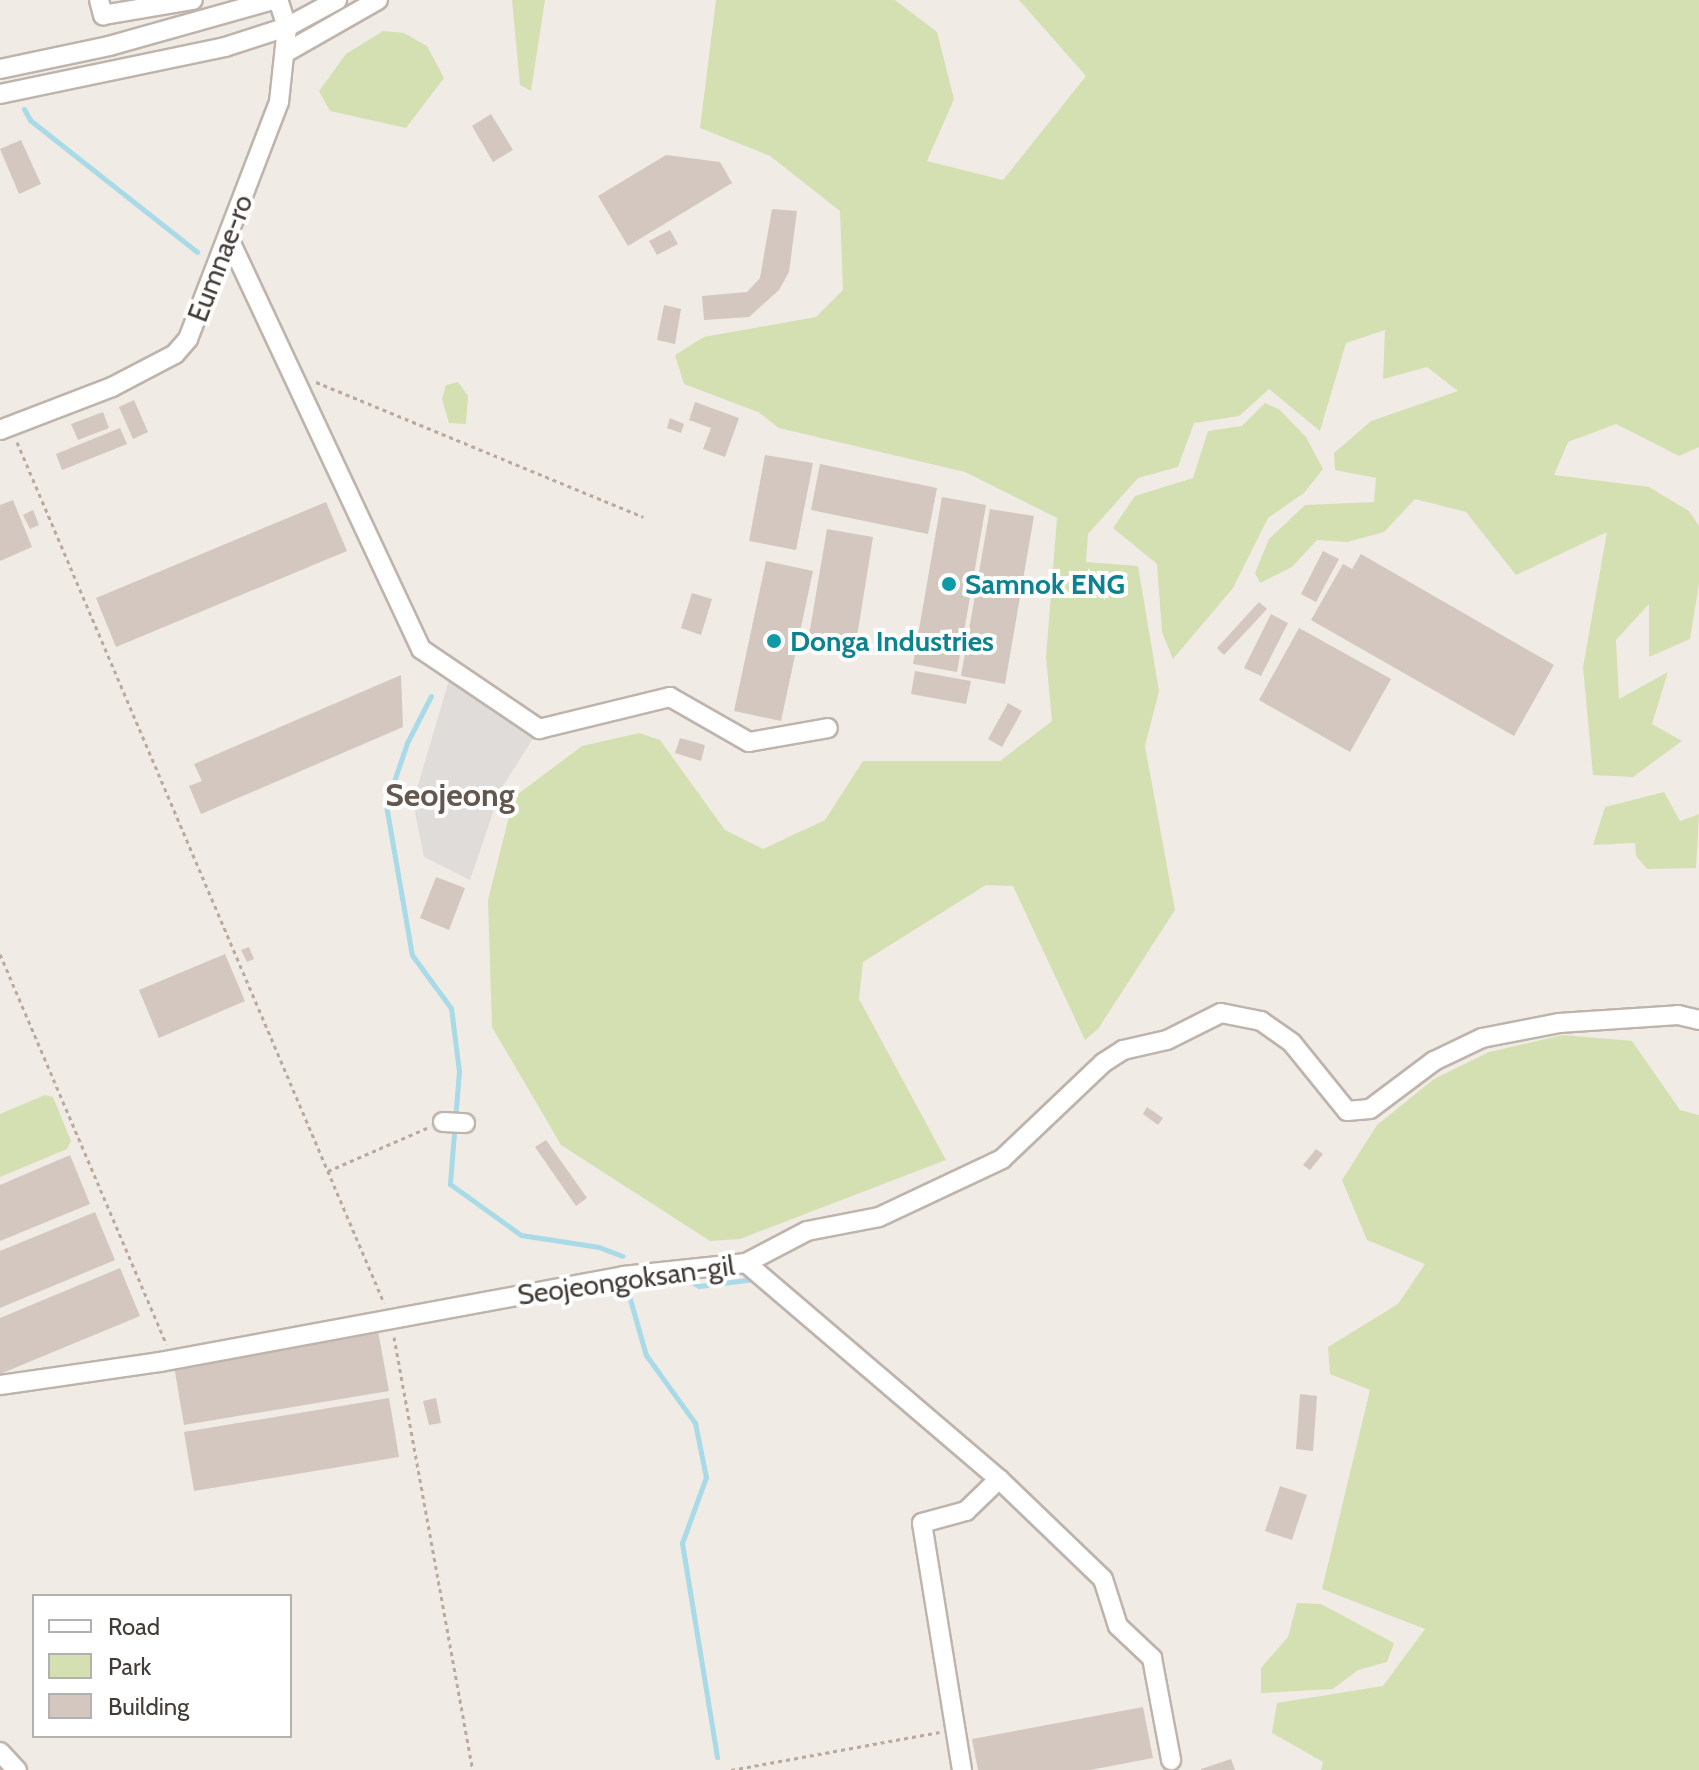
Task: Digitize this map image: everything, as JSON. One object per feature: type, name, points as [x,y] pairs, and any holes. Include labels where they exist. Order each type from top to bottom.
[{"type":"street","points":[[99,0],[103,15],[193,0]]},
{"type":"street","points":[[0,69],[109,46],[276,0],[287,27]]},
{"type":"street","points":[[0,94],[176,60],[287,27],[337,0]]},
{"type":"street","points":[[285,53],[378,0]]},
{"type":"street","name":"Eumnae-ro","points":[[5,428],[112,387],[175,354],[203,310],[279,102],[287,27]]},
{"type":"street","points":[[229,239],[421,649],[539,729],[670,697],[749,742],[828,728]]},
{"type":"street","name":"Seojeongoksan-gil","points":[[0,1385],[173,1359],[623,1276],[746,1263],[807,1231],[879,1217],[1002,1159],[1103,1063],[1123,1050],[1167,1040],[1221,1013],[1261,1021],[1292,1043],[1347,1111],[1370,1109],[1434,1061],[1482,1038],[1559,1023],[1678,1015],[1699,1020]]},
{"type":"street","points":[[443,1122],[465,1123]]},
{"type":"street","points":[[746,1263],[999,1479],[1103,1579],[1118,1626],[1152,1658],[1171,1760]]},
{"type":"street","points":[[962,1770],[922,1523],[966,1511],[999,1479]]},
{"type":"street","points":[[0,1752],[17,1770]]},
{"type":"path","points":[[297,381],[310,379],[643,517]]},
{"type":"path","points":[[5,428],[390,1319],[473,1770]]},
{"type":"path","points":[[0,954],[173,1359]]},
{"type":"path","points":[[328,1171],[443,1122]]},
{"type":"path","points":[[731,1770],[955,1729]]},
{"type":"green space","points":[[512,0],[545,0],[531,91],[520,85]]},
{"type":"green space","points":[[716,0],[895,0],[937,32],[954,99],[927,161],[1003,180],[1086,76],[1019,0],[1699,0],[1699,447],[1679,456],[1616,424],[1568,442],[1554,475],[1649,487],[1689,511],[1699,526],[1699,584],[1690,639],[1649,657],[1649,604],[1616,640],[1619,699],[1668,672],[1652,724],[1682,741],[1633,777],[1593,775],[1583,667],[1607,532],[1516,575],[1466,512],[1415,499],[1384,532],[1347,542],[1317,540],[1292,567],[1260,583],[1255,573],[1269,539],[1305,505],[1374,502],[1376,478],[1335,470],[1334,453],[1371,421],[1458,391],[1427,367],[1383,379],[1385,330],[1346,343],[1320,431],[1269,389],[1239,416],[1194,423],[1178,467],[1138,478],[1088,534],[1086,562],[1138,566],[1159,691],[1145,746],[1175,910],[1098,1029],[1085,1040],[1013,886],[986,885],[863,962],[859,999],[946,1160],[740,1239],[710,1241],[561,1145],[492,1027],[488,900],[514,797],[582,746],[639,733],[660,740],[725,830],[763,849],[825,820],[863,761],[1000,761],[1052,721],[1046,657],[1057,518],[965,472],[779,428],[758,412],[684,384],[675,355],[704,337],[816,317],[843,290],[840,211],[770,156],[700,128]]},
{"type":"green space","points":[[383,31],[404,33],[427,46],[444,78],[406,128],[330,111],[319,91],[346,54]]},
{"type":"green space","points":[[458,382],[468,396],[466,424],[449,423],[442,399],[446,385]]},
{"type":"green space","points":[[1265,403],[1280,410],[1306,437],[1323,469],[1304,493],[1268,518],[1233,588],[1173,659],[1162,632],[1157,564],[1113,528],[1135,496],[1193,478],[1208,431],[1242,426]]},
{"type":"green space","points":[[1664,792],[1680,821],[1699,814],[1696,868],[1647,869],[1636,856],[1635,843],[1593,845],[1605,807]]},
{"type":"green space","points":[[1563,1035],[1632,1041],[1680,1110],[1699,1115],[1699,1770],[1321,1770],[1323,1762],[1272,1733],[1277,1703],[1383,1686],[1425,1629],[1322,1589],[1370,1390],[1330,1374],[1328,1347],[1398,1304],[1425,1264],[1367,1240],[1342,1180],[1377,1125],[1434,1079],[1489,1052]]},
{"type":"green space","points":[[45,1095],[53,1097],[71,1141],[67,1149],[0,1177],[0,1114]]},
{"type":"green space","points":[[1297,1603],[1321,1604],[1394,1643],[1387,1662],[1358,1670],[1333,1689],[1261,1693],[1261,1668],[1288,1637]]},
{"type":"shaded area","points":[[452,670],[539,729],[501,789],[470,880],[424,857],[413,802]]},
{"type":"building","points":[[491,114],[513,150],[493,162],[472,126]]},
{"type":"building","points":[[21,140],[41,184],[19,194],[0,149]]},
{"type":"building","points":[[666,155],[720,162],[732,183],[628,246],[598,196]]},
{"type":"building","points":[[772,209],[797,211],[789,272],[779,290],[749,317],[704,320],[702,296],[747,292],[760,278]]},
{"type":"building","points":[[670,230],[678,244],[657,255],[649,241]]},
{"type":"building","points":[[664,305],[681,309],[675,344],[657,340]]},
{"type":"building","points":[[134,400],[148,432],[133,439],[119,407]]},
{"type":"building","points":[[695,402],[739,418],[725,457],[703,449],[711,428],[689,420]]},
{"type":"building","points":[[103,412],[109,428],[78,440],[71,424]]},
{"type":"building","points":[[670,418],[684,424],[681,433],[667,428]]},
{"type":"building","points":[[120,428],[127,444],[62,470],[56,454]]},
{"type":"building","name":"Donga Industries","points":[[765,455],[813,463],[796,550],[749,541]]},
{"type":"building","name":"Samnok ENG","points":[[820,464],[937,488],[928,534],[811,510]]},
{"type":"building","name":"Samnok ENG","points":[[942,497],[986,505],[957,672],[913,664]]},
{"type":"building","points":[[13,500],[32,547],[0,561],[0,505]]},
{"type":"building","points":[[326,502],[347,551],[116,647],[96,598]]},
{"type":"building","name":"Samnok ENG","points":[[990,509],[1034,516],[1005,684],[961,676]]},
{"type":"building","points":[[33,510],[39,525],[30,529],[23,515]]},
{"type":"building","points":[[827,529],[873,537],[854,655],[807,647]]},
{"type":"building","points":[[1323,551],[1339,559],[1316,602],[1301,594]]},
{"type":"building","points":[[1361,554],[1554,665],[1514,736],[1311,620],[1343,564],[1352,569]]},
{"type":"building","name":"Donga Industries","points":[[766,561],[813,571],[781,721],[734,711]]},
{"type":"building","points":[[692,593],[712,599],[701,635],[681,628]]},
{"type":"building","points":[[1259,602],[1267,609],[1224,655],[1217,648]]},
{"type":"building","points":[[1271,614],[1288,623],[1261,676],[1244,668]]},
{"type":"building","points":[[1299,628],[1391,679],[1350,752],[1259,700]]},
{"type":"building","name":"Samnok ENG","points":[[915,671],[971,681],[966,704],[911,694]]},
{"type":"building","points":[[401,675],[403,727],[201,814],[189,786],[202,781],[194,764]]},
{"type":"building","points":[[1008,703],[1022,711],[1002,747],[988,739]]},
{"type":"building","points":[[680,738],[705,745],[701,761],[675,753]]},
{"type":"building","points":[[436,877],[465,888],[449,930],[420,918]]},
{"type":"building","points":[[249,947],[254,959],[247,962],[241,950]]},
{"type":"building","points":[[225,954],[245,1001],[159,1038],[139,990]]},
{"type":"building","points":[[1147,1107],[1163,1118],[1158,1125],[1143,1114]]},
{"type":"building","points":[[546,1140],[587,1198],[576,1206],[535,1147]]},
{"type":"building","points":[[1316,1149],[1323,1154],[1310,1170],[1303,1165]]},
{"type":"building","points":[[70,1155],[90,1204],[0,1241],[0,1185]]},
{"type":"building","points":[[95,1212],[115,1260],[0,1308],[0,1251]]},
{"type":"building","points":[[120,1268],[140,1316],[0,1374],[0,1318]]},
{"type":"building","points":[[378,1331],[389,1391],[184,1425],[174,1366]]},
{"type":"building","points":[[1300,1394],[1317,1396],[1313,1451],[1296,1449]]},
{"type":"building","points":[[389,1398],[399,1457],[194,1491],[184,1432]]},
{"type":"building","points":[[436,1398],[441,1423],[429,1425],[423,1401]]},
{"type":"building","points":[[1280,1486],[1307,1495],[1292,1540],[1265,1531]]},
{"type":"building","points":[[1143,1707],[1153,1758],[1090,1770],[978,1770],[972,1739]]},
{"type":"building","points":[[1231,1759],[1235,1770],[1201,1770],[1201,1769]]},
{"type":"waterway","points":[[24,109],[30,120],[197,252]]},
{"type":"waterway","points":[[431,696],[407,743],[386,805],[412,955],[451,1008],[459,1071],[450,1184],[521,1235],[599,1247],[622,1256]]},
{"type":"waterway","points":[[660,1281],[686,1279],[699,1286],[755,1279]]},
{"type":"waterway","points":[[628,1292],[646,1355],[695,1423],[706,1477],[682,1543],[717,1757]]},
{"type":"place","name":"Samnok ENG","points":[[949,584]]},
{"type":"place","name":"Donga Industries","points":[[774,641]]},
{"type":"district","name":"Seojeong","points":[[450,795]]}]
